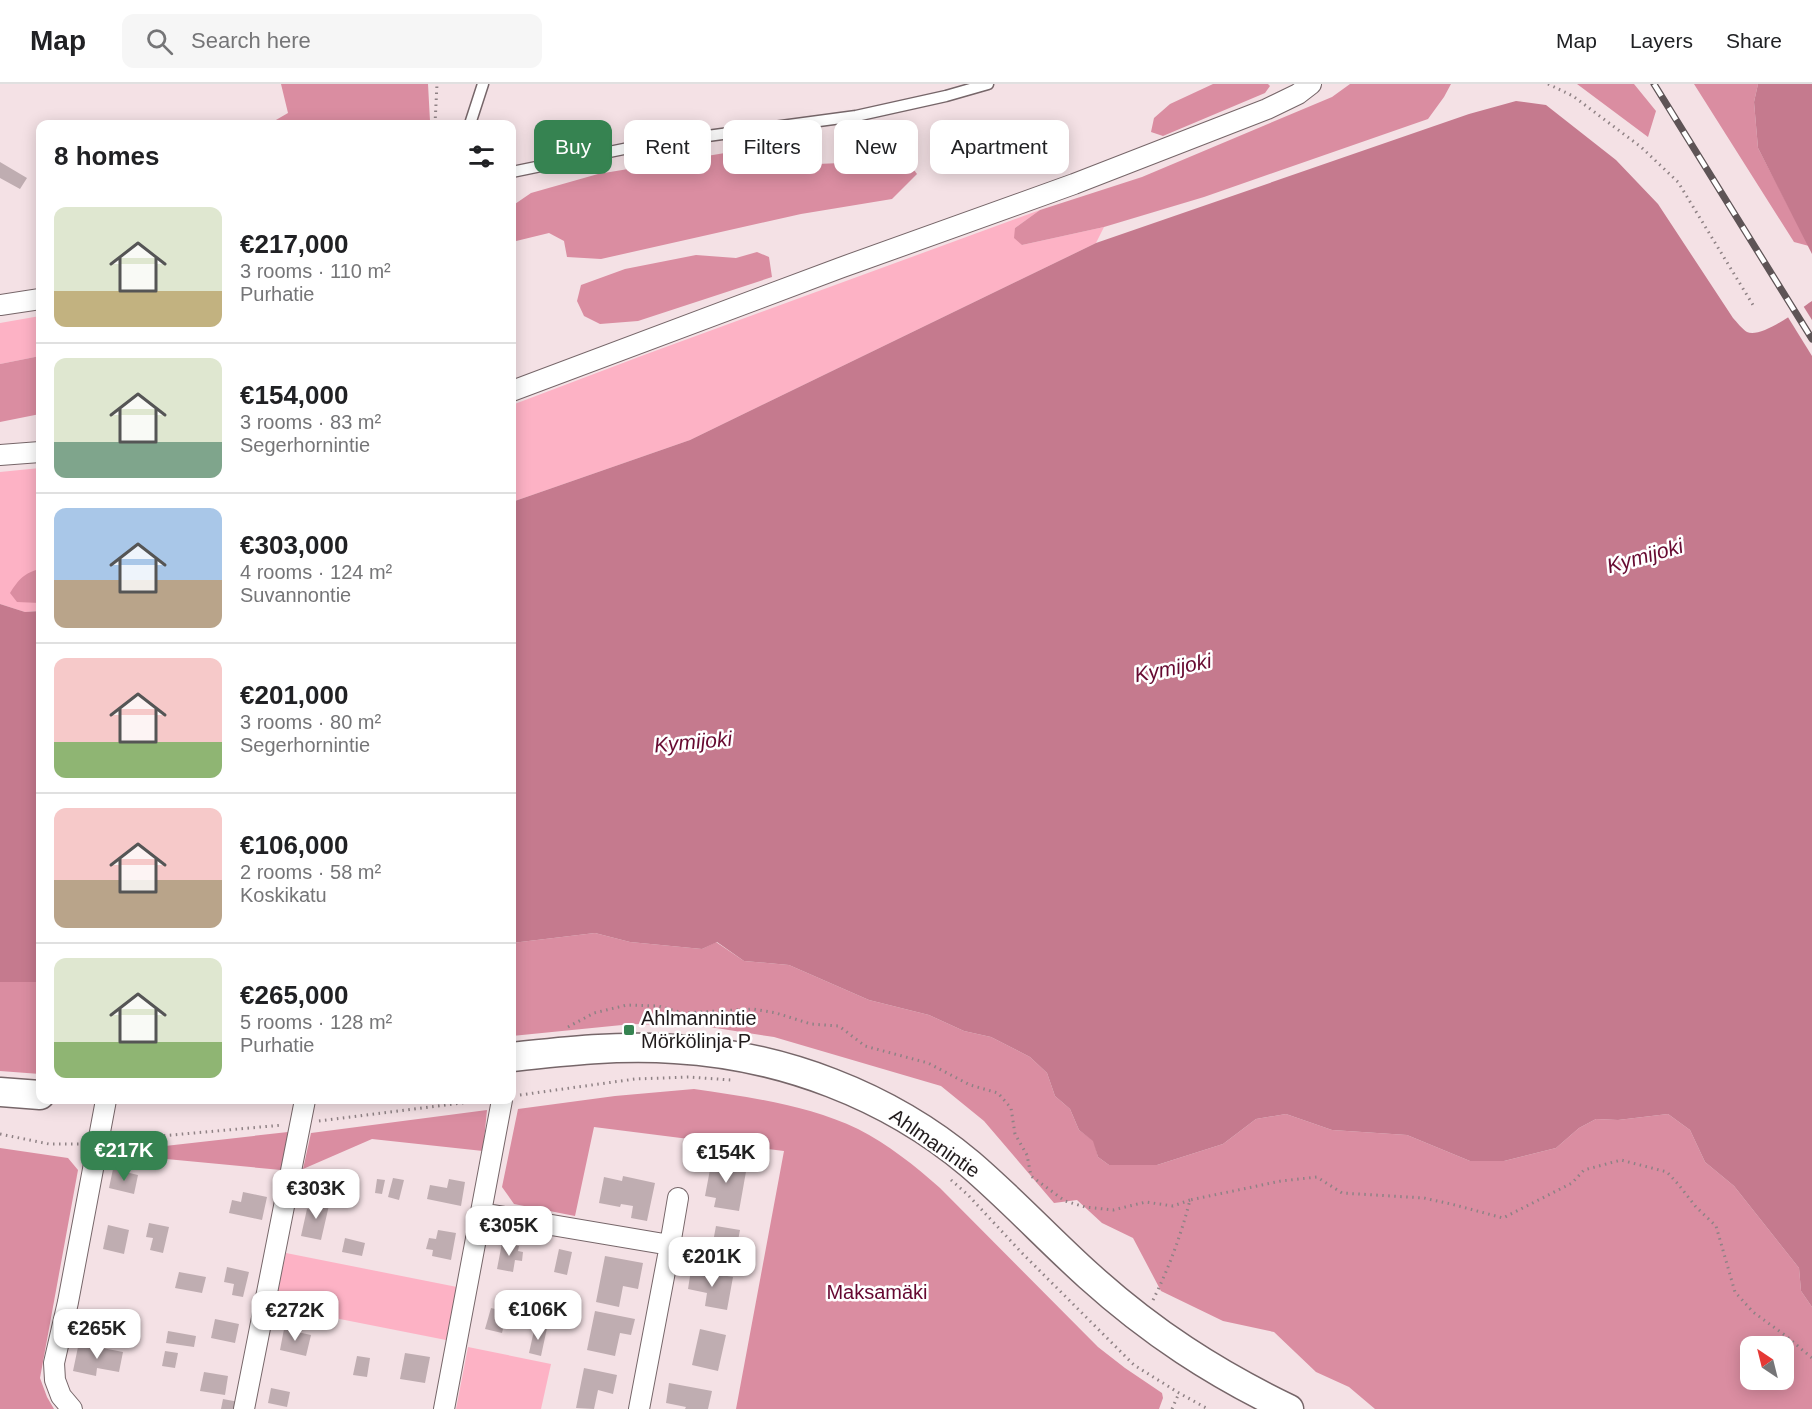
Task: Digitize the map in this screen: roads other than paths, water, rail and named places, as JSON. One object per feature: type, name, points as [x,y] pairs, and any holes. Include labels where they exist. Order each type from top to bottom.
[{"type":"street","points":[[516,390],[840,268],[1074,184],[1267,109],[1298,94],[1311,84]]},
{"type":"street","points":[[0,305],[36,300]]},
{"type":"street","points":[[0,455],[36,452]]},
{"type":"street","name":"Ahlmanintie","points":[[516,1057],[612,1048],[675,1049],[765,1062],[833,1083],[864,1097],[941,1142],[968,1163],[1090,1276],[1180,1349],[1205,1365],[1289,1409]]},
{"type":"street","points":[[0,1092],[36,1095]]},
{"type":"street","points":[[72,1409],[61,1396],[55,1380],[54,1363],[105,1104]]},
{"type":"street","points":[[244,1409],[304,1104]]},
{"type":"street","points":[[444,1409],[501,1104]]},
{"type":"street","points":[[639,1409],[678,1198]]},
{"type":"street","points":[[481,1213],[670,1245]]},
{"type":"lane","points":[[471,120],[483,84]]},
{"type":"lane","points":[[516,171],[648,144],[856,116],[988,84]]},
{"type":"water","points":[[1758,84],[1812,84],[1812,254],[1758,148],[1754,102]]},
{"type":"water","name":"Kymijoki","points":[[1516,101],[1546,105],[1616,160],[1658,204],[1733,318],[1747,332],[1753,333],[1771,327],[1812,301],[1812,1307],[1801,1291],[1799,1268],[1734,1186],[1705,1162],[1690,1130],[1668,1114],[1618,1120],[1596,1119],[1579,1128],[1556,1148],[1504,1161],[1470,1161],[1407,1135],[1332,1130],[1286,1114],[1256,1119],[1223,1144],[1157,1165],[1109,1165],[1098,1157],[1093,1141],[1079,1130],[1070,1109],[1055,1096],[1047,1073],[1030,1057],[991,1037],[964,1031],[929,1015],[869,1000],[789,965],[744,961],[717,942],[702,949],[630,942],[595,933],[516,943],[516,501],[690,440],[1096,243],[1469,114]]},
{"type":"water","points":[[0,604],[25,612],[36,611],[36,982],[0,982]]},
{"type":"railway","points":[[1654,84],[1812,339]]},
{"type":"place","name":"Ahlmannintie Mörkölinja P","points":[[629,1030]]},
{"type":"park label","name":"Maksamäki","points":[[877,1292]]}]
